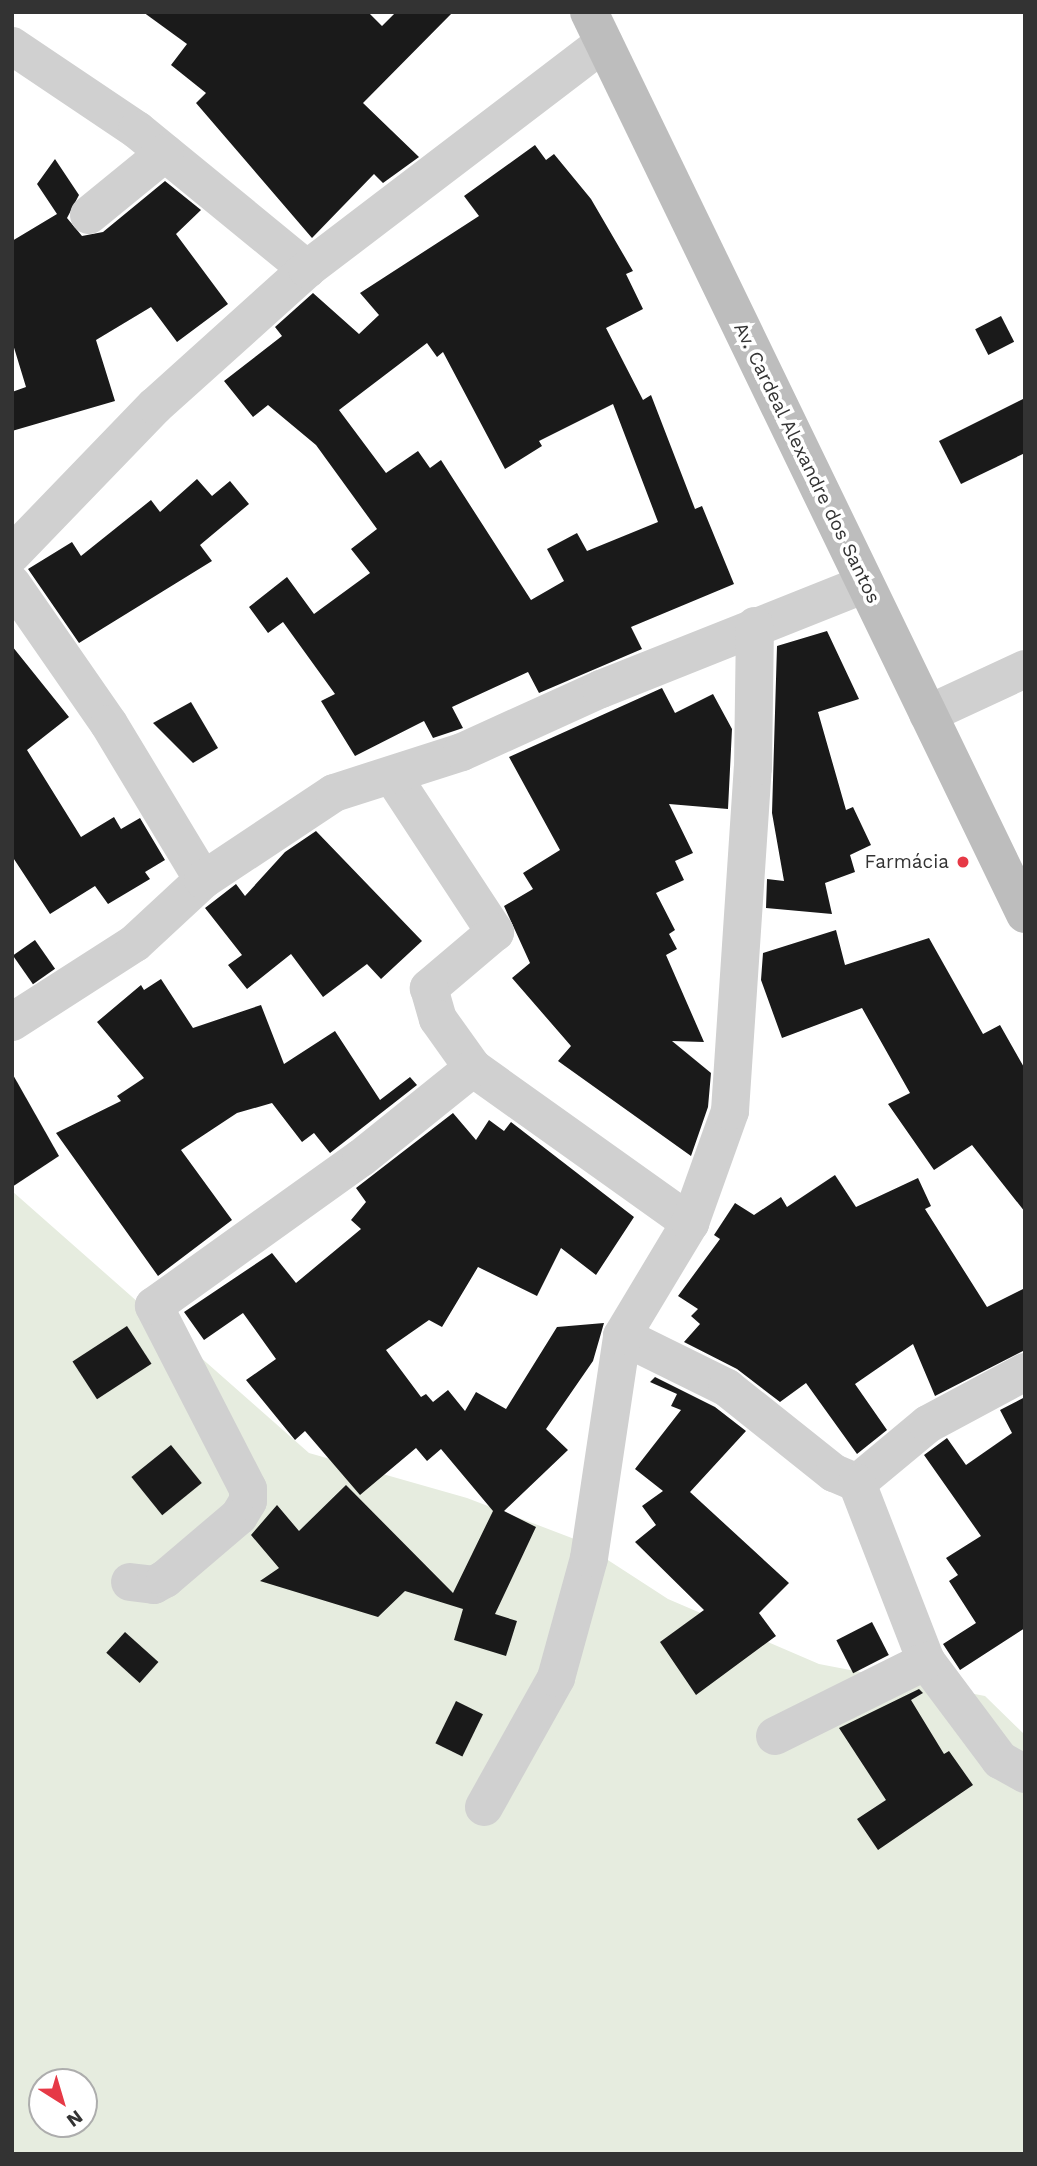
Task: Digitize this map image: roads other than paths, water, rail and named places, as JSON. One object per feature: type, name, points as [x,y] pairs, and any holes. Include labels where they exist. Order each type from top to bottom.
[{"type":"street","points":[[12,554],[155,406],[307,269],[596,28]]},
{"type":"street","name":"Av. Cardeal Alexandre dos Santos","points":[[596,28],[1025,914]]},
{"type":"street","points":[[12,46],[165,153],[307,269]]},
{"type":"street","points":[[89,215],[165,153]]},
{"type":"street","points":[[12,584],[109,724],[203,880]]},
{"type":"street","points":[[12,1022],[135,943],[203,880],[334,793],[393,777],[755,626],[865,584]]},
{"type":"street","points":[[484,1807],[556,1678],[589,1558],[622,1336],[690,1223],[730,1111],[753,768],[755,626]]},
{"type":"street","points":[[928,714],[1025,669]]},
{"type":"street","points":[[393,777],[495,932],[429,988],[438,1019],[473,1068],[690,1223]]},
{"type":"street","points":[[130,1582],[154,1585],[165,1579],[239,1516],[248,1502],[248,1489],[155,1306],[361,1158],[473,1068]]},
{"type":"street","points":[[622,1336],[727,1388],[834,1473],[857,1483],[926,1661],[1000,1760],[1025,1774]]},
{"type":"street","points":[[857,1483],[928,1424],[1025,1372]]},
{"type":"street","points":[[775,1736],[926,1661]]},
{"type":"place","name":"Farmácia","points":[[963,862]]}]
